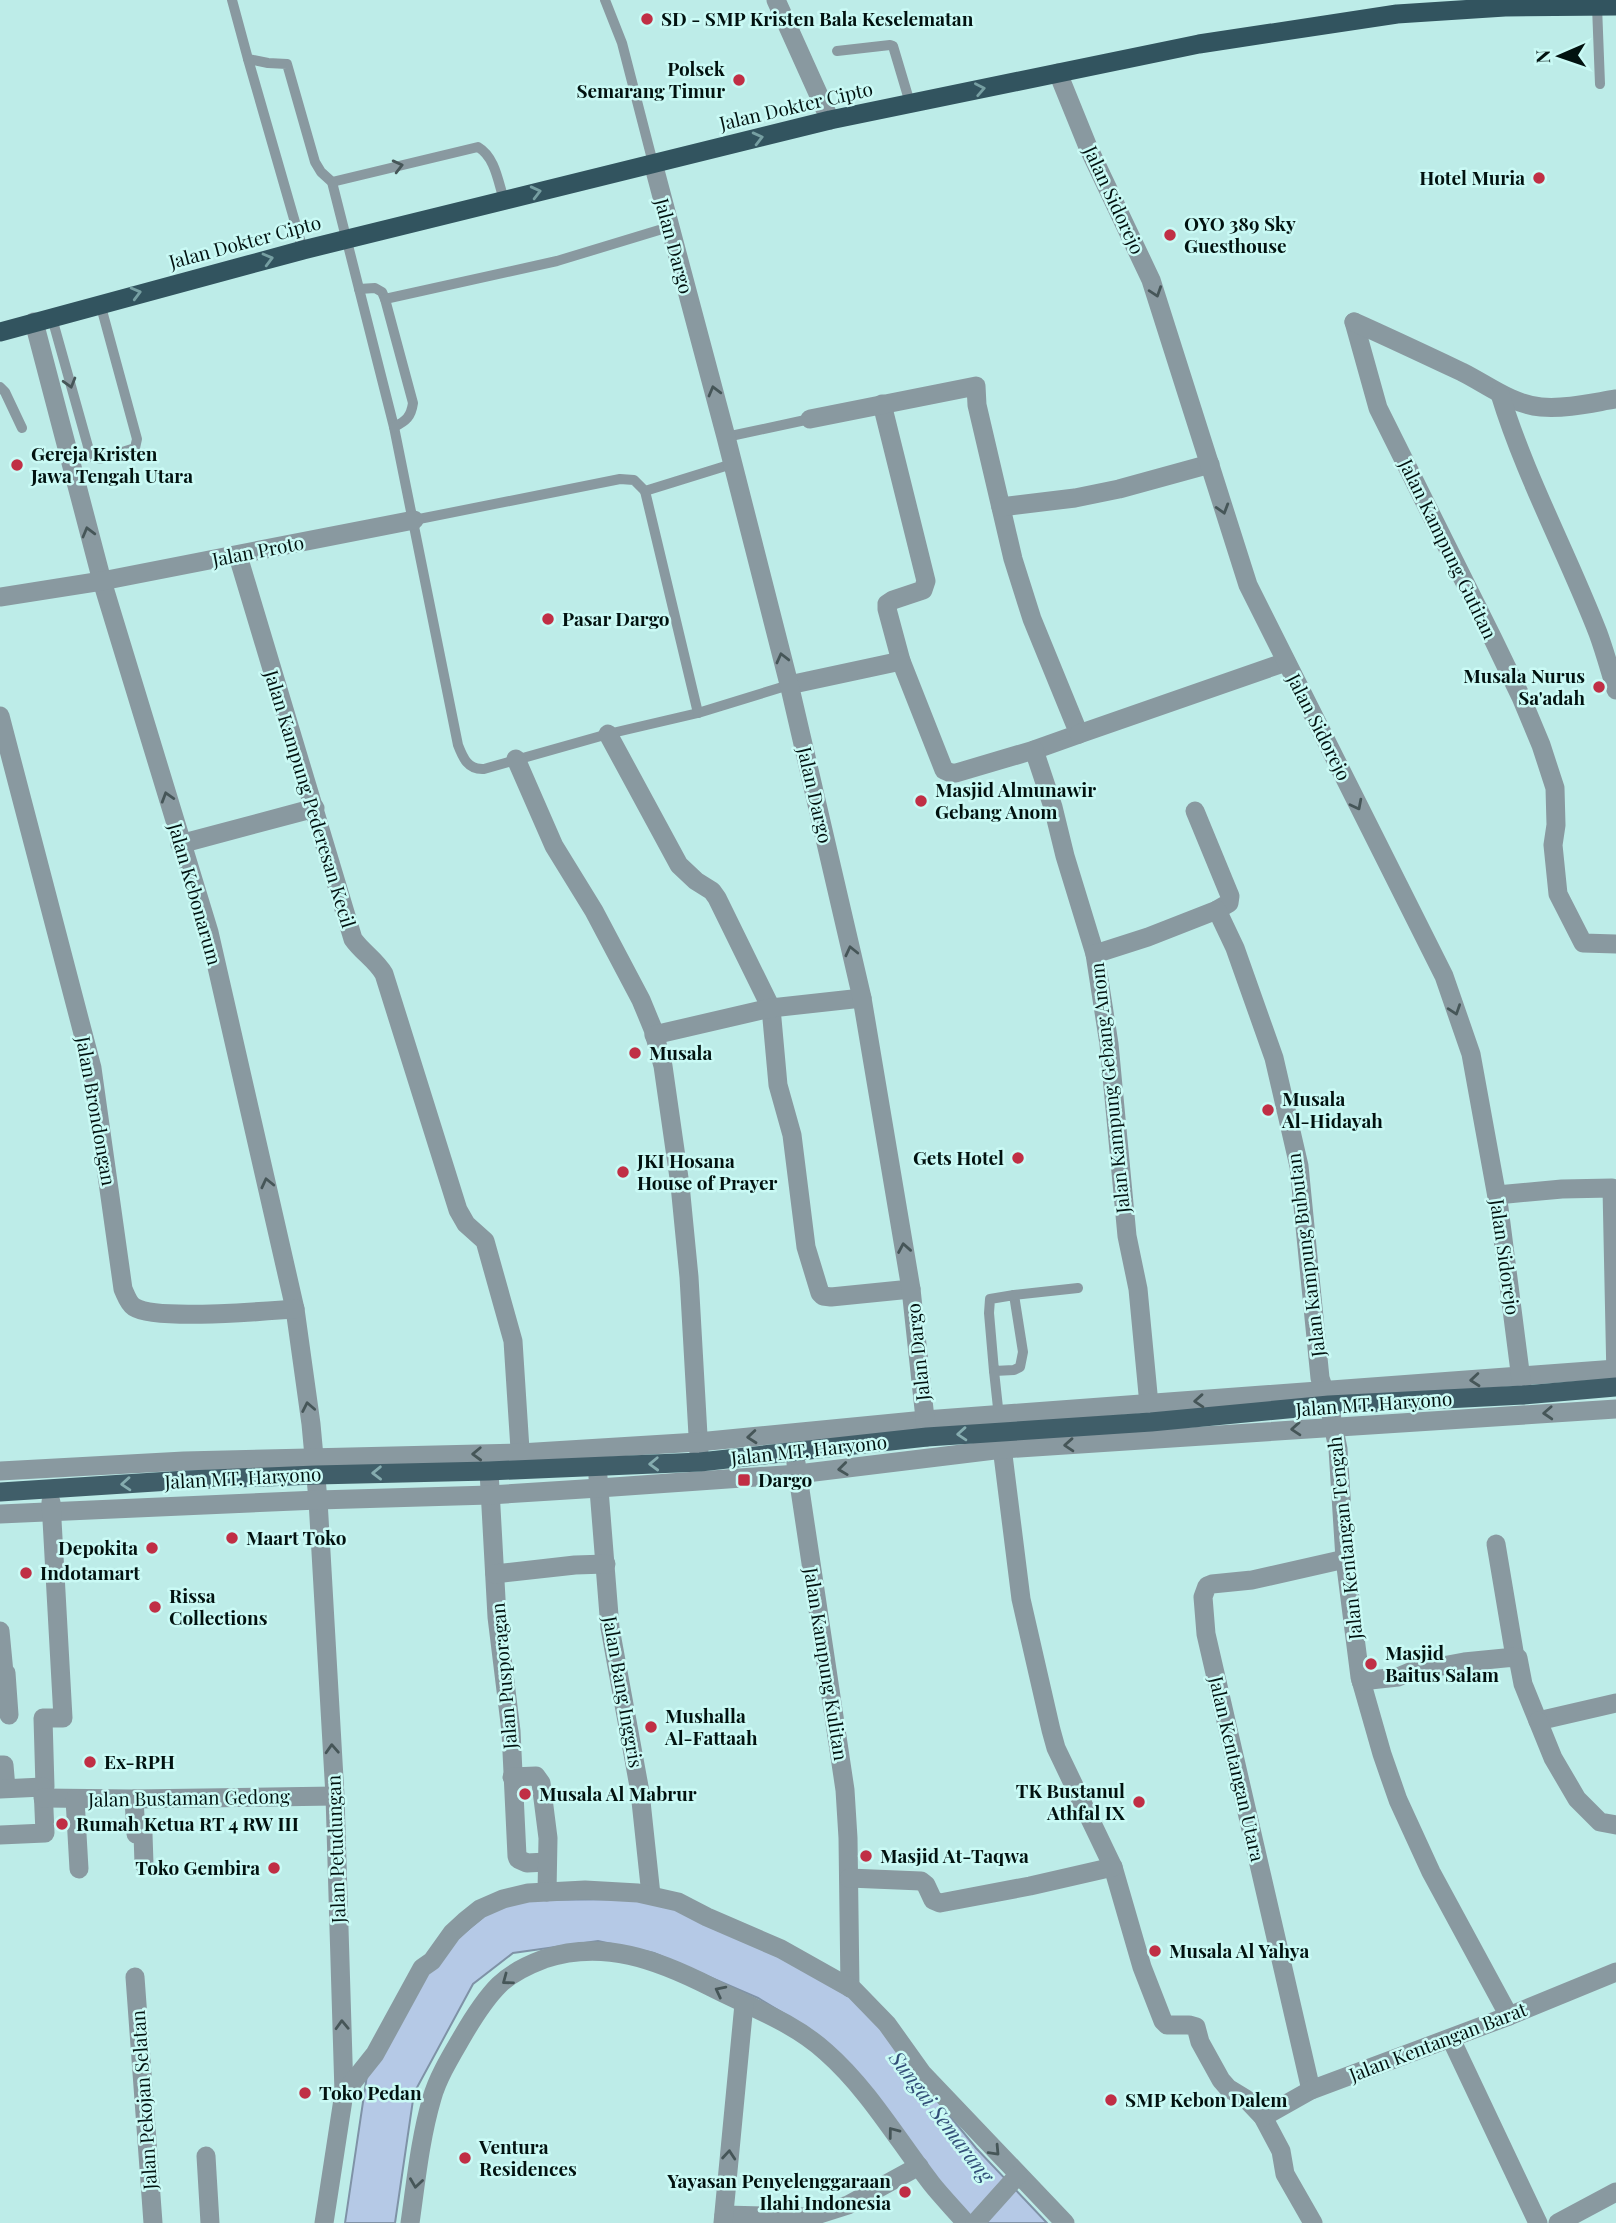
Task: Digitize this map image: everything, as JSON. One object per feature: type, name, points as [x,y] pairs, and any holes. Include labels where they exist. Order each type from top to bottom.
[{"type":"highway","name":"Jalan Dokter Cipto","points":[[0,332],[303,250],[830,120],[1199,44],[1398,14],[1556,3],[1606,6]]},
{"type":"main road","name":"Jalan MT. Haryono","points":[[0,1492],[50,1489],[185,1470],[315,1467],[489,1471],[521,1461],[598,1466],[700,1462],[794,1452],[926,1429],[1001,1432],[1091,1417],[1150,1413],[1256,1413],[1327,1398],[1423,1400],[1522,1385],[1616,1375]]},
{"type":"street","points":[[776,0],[830,120]]},
{"type":"street","name":"Jalan Sidorejo","points":[[1058,73],[1088,147],[1152,280],[1248,585],[1444,976],[1471,1054],[1497,1195],[1522,1385]]},
{"type":"street","name":"Jalan Dargo","points":[[653,163],[789,685],[862,998],[911,1289],[926,1429]]},
{"type":"street","name":"Jalan Kebonarum","points":[[43,320],[102,581],[209,932],[295,1309],[315,1467]]},
{"type":"street","name":"Jalan Kampung Gutitan","points":[[1500,394],[1465,373],[1353,322],[1378,408],[1521,697],[1551,773],[1555,788],[1556,815],[1553,853],[1559,899],[1583,943],[1616,944]]},
{"type":"street","points":[[810,419],[976,386],[977,405],[1009,545],[1032,619],[1079,734]]},
{"type":"street","points":[[1500,394],[1541,407],[1568,407],[1616,399]]},
{"type":"street","points":[[1500,394],[1507,418],[1599,636],[1616,690]]},
{"type":"street","points":[[883,404],[926,581],[923,590],[887,604],[901,661],[944,769],[957,773],[1034,750],[1286,662]]},
{"type":"street","points":[[1001,507],[1075,498],[1119,489],[1210,464]]},
{"type":"street","name":"Jalan Proto","points":[[0,597],[238,556],[414,520]]},
{"type":"street","name":"Jalan Kampung Pederesan Kecil","points":[[238,556],[353,939],[384,974],[458,1210],[466,1224],[485,1241],[513,1341],[521,1461]]},
{"type":"street","points":[[789,685],[901,661]]},
{"type":"street","name":"Jalan Brondongan","points":[[0,716],[92,1068],[123,1289],[127,1299],[133,1307],[149,1312],[295,1309]]},
{"type":"street","points":[[608,734],[679,864],[717,898],[771,1008],[778,1086],[792,1135],[806,1247],[820,1293],[831,1297],[911,1289]]},
{"type":"street","name":"Jalan Kampung Gebang Anom","points":[[1034,750],[1095,954],[1109,1044],[1127,1236],[1138,1289],[1150,1413]]},
{"type":"street","points":[[516,760],[554,846],[600,922],[641,1000],[663,1066],[690,1277],[700,1462]]},
{"type":"street","points":[[180,844],[315,808]]},
{"type":"street","points":[[1095,954],[1148,937],[1229,903],[1230,897],[1195,811]]},
{"type":"street","name":"Jalan Kampung Bubutan","points":[[1217,910],[1235,948],[1274,1058],[1299,1166],[1320,1378],[1327,1398]]},
{"type":"street","points":[[654,1035],[771,1008],[862,998]]},
{"type":"street","points":[[1497,1195],[1612,1188],[1616,1375]]},
{"type":"street","points":[[1327,1398],[1522,1385]]},
{"type":"street","name":"Jalan Kentangan Tengah","points":[[1327,1398],[1338,1449],[1345,1559],[1361,1681],[1382,1755],[1398,1800],[1431,1872],[1509,2016]]},
{"type":"street","points":[[1423,1400],[1424,1421]]},
{"type":"street","points":[[0,1514],[490,1494],[798,1474],[1001,1432],[1256,1413],[1334,1427],[1616,1409]]},
{"type":"street","points":[[315,1467],[521,1461],[698,1442],[926,1429]]},
{"type":"street","points":[[1001,1432],[1021,1599],[1051,1730],[1056,1748],[1113,1867],[1142,1967],[1163,2021],[1167,2025],[1196,2027],[1200,2042],[1221,2080],[1228,2088],[1246,2099],[1263,2117],[1281,2151],[1285,2174],[1313,2223]]},
{"type":"street","name":"Jalan Kampung Kulitan","points":[[794,1452],[844,1777],[852,1989]]},
{"type":"street","name":"Jalan Bang Inggris","points":[[598,1466],[610,1628],[640,1792],[651,1895]]},
{"type":"street","name":"Jalan Petudungan","points":[[315,1467],[335,1796],[344,2093],[324,2223]]},
{"type":"street","points":[[0,1471],[185,1470]]},
{"type":"street","name":"Jalan Pusporagan","points":[[489,1471],[497,1617],[512,1731],[512,1777],[518,1859],[527,1863],[547,1862]]},
{"type":"street","points":[[43,1718],[63,1718],[50,1489]]},
{"type":"street","points":[[1496,1544],[1515,1657],[1518,1658],[1523,1684],[1553,1758],[1577,1799],[1600,1822],[1616,1825]]},
{"type":"street","name":"Jalan Kentangan Utara","points":[[1311,2090],[1206,1634],[1203,1597],[1207,1586],[1212,1584],[1252,1580],[1345,1559]]},
{"type":"street","name":"Jalan Pusporagan","points":[[495,1574],[606,1564]]},
{"type":"street","points":[[0,1631],[6,1673],[5,1715],[43,1713],[45,1787],[45,1833],[0,1835]]},
{"type":"street","points":[[1361,1681],[1398,1677],[1410,1672],[1464,1662],[1515,1657]]},
{"type":"street","points":[[1538,1721],[1616,1703]]},
{"type":"street","points":[[0,1765],[4,1765],[3,1789]]},
{"type":"street","name":"Jalan Pusporagan","points":[[512,1777],[536,1776],[541,1783],[548,1838],[547,1892]]},
{"type":"street","name":"Jalan Bustaman Gedong","points":[[3,1789],[75,1799],[335,1796]]},
{"type":"street","points":[[75,1799],[79,1869]]},
{"type":"street","points":[[134,1800],[136,1834],[143,1834],[144,1864]]},
{"type":"street","points":[[849,1878],[921,1881],[933,1900],[940,1903],[1113,1867]]},
{"type":"street","points":[[344,2093],[375,2054],[422,1968],[432,1961],[458,1927],[480,1909],[503,1899],[547,1892],[596,1891],[651,1895],[678,1902],[781,1950],[852,1989],[887,2024],[922,2073],[1015,2178],[1065,2223]]},
{"type":"street","points":[[410,2223],[432,2096],[475,2014],[500,1984],[527,1965],[578,1951],[606,1950],[682,1972],[793,2027],[852,2076],[933,2186],[966,2223]]},
{"type":"street","name":"Jalan Kentangan Barat","points":[[1263,2117],[1311,2090],[1451,2039],[1616,1972]]},
{"type":"street","name":"Jalan Pekojan Selatan","points":[[135,1977],[153,2223]]},
{"type":"street","points":[[744,2004],[723,2219],[810,2217],[848,2205],[919,2166]]},
{"type":"street","points":[[1451,2039],[1538,2223]]},
{"type":"street","points":[[206,2156],[210,2223]]},
{"type":"street","points":[[975,2223],[1015,2178]]},
{"type":"street","points":[[1558,2223],[1616,2192]]},
{"type":"lane","points":[[232,0],[303,250]]},
{"type":"lane","points":[[606,0],[622,43],[653,163]]},
{"type":"lane","points":[[1601,84],[1606,6]]},
{"type":"lane","points":[[837,51],[893,46],[910,103]]},
{"type":"lane","points":[[248,59],[287,64],[315,162],[332,182],[394,428],[458,745],[469,765],[477,770],[698,712],[789,685]]},
{"type":"lane","points":[[332,182],[478,146],[491,160],[504,200]]},
{"type":"lane","points":[[385,299],[557,261],[669,227]]},
{"type":"lane","points":[[359,289],[375,288],[382,292],[413,403],[411,415],[394,428]]},
{"type":"lane","points":[[43,320],[89,450],[92,457],[100,459],[135,448],[136,439],[100,303]]},
{"type":"lane","points":[[0,387],[23,428]]},
{"type":"lane","points":[[726,437],[810,419]]},
{"type":"lane","points":[[645,491],[732,464]]},
{"type":"lane","points":[[414,520],[620,478],[634,480],[645,491],[698,712]]},
{"type":"lane","points":[[1001,1432],[989,1313],[990,1298],[1078,1288]]},
{"type":"lane","points":[[994,1371],[1014,1370],[1020,1367],[1022,1360],[1014,1295]]},
{"type":"water","name":"Sungai Semarang","points":[[659,1899],[852,1992],[976,2148],[1047,2223],[976,2223],[793,2019],[758,1998],[654,1953],[598,1941],[513,1953],[473,1984],[414,2093],[395,2223],[345,2223],[367,2075],[424,1967],[503,1900]]},
{"type":"place","name":"SD - SMP Kristen Bala Keselematan","points":[[647,19]]},
{"type":"place","name":"Polsek Semarang Timur","points":[[739,80]]},
{"type":"place","name":"Hotel Muria","points":[[1539,178]]},
{"type":"place","name":"OYO 389 Sky Guesthouse","points":[[1170,235]]},
{"type":"place","name":"Gereja Kristen Jawa Tengah Utara","points":[[17,465]]},
{"type":"place","name":"Pasar Dargo","points":[[548,619]]},
{"type":"place","name":"Musala Nurus Sa'adah","points":[[1599,687]]},
{"type":"place","name":"Masjid Almunawir Gebang Anom","points":[[921,801]]},
{"type":"place","name":"Musala","points":[[635,1053]]},
{"type":"place","name":"Musala Al-Hidayah","points":[[1268,1110]]},
{"type":"place","name":"Gets Hotel","points":[[1018,1158]]},
{"type":"place","name":"JKI Hosana House of Prayer","points":[[623,1172]]},
{"type":"place","name":"Dargo","points":[[744,1480]]},
{"type":"place","name":"Maart Toko","points":[[232,1538]]},
{"type":"place","name":"Depokita","points":[[152,1548]]},
{"type":"place","name":"Indotamart","points":[[26,1573]]},
{"type":"place","name":"Rissa Collections","points":[[155,1607]]},
{"type":"place","name":"Masjid Baitus Salam","points":[[1371,1664]]},
{"type":"place","name":"Mushalla Al-Fattaah","points":[[651,1727]]},
{"type":"place","name":"Ex-RPH","points":[[90,1762]]},
{"type":"place","name":"Musala Al Mabrur","points":[[525,1794]]},
{"type":"place","name":"TK Bustanul Athfal IX","points":[[1139,1802]]},
{"type":"place","name":"Rumah Ketua RT 4 RW III","points":[[62,1824]]},
{"type":"place","name":"Masjid At-Taqwa","points":[[866,1856]]},
{"type":"place","name":"Toko Gembira","points":[[274,1868]]},
{"type":"place","name":"Musala Al Yahya","points":[[1155,1951]]},
{"type":"place","name":"Toko Pedan","points":[[305,2093]]},
{"type":"place","name":"SMP Kebon Dalem","points":[[1111,2100]]},
{"type":"place","name":"Ventura Residences","points":[[465,2158]]},
{"type":"place","name":"Yayasan Penyelenggaraan Ilahi Indonesia","points":[[905,2192]]}]
